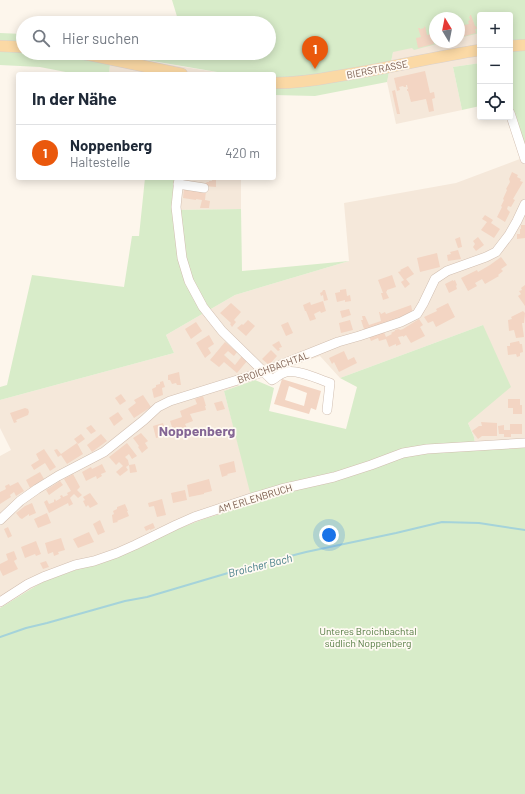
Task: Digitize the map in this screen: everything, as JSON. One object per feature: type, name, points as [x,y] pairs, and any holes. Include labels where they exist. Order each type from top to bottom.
[{"type":"main road","points":[[513,46],[525,45]]},
{"type":"main road","points":[[0,46],[16,47]]},
{"type":"main road","name":"BIERSTRASSE","points":[[276,83],[316,80],[477,50]]},
{"type":"main road","points":[[114,60],[172,72]]},
{"type":"street","points":[[512,120],[525,159]]},
{"type":"street","points":[[204,188],[178,181],[176,207],[182,258],[189,281],[203,307],[217,325],[272,380],[288,371],[297,372],[330,383],[327,410]]},
{"type":"street","name":"BROICHBACHTAL","points":[[0,520],[20,501],[37,489],[58,476],[104,452],[158,407],[170,401],[264,372],[338,342],[401,322],[417,314],[435,279],[447,271],[496,252],[509,235],[525,204]]},
{"type":"street","name":"AM ERLENBRUCH","points":[[0,602],[43,576],[117,553],[176,524],[251,498],[281,489],[334,477],[403,453],[427,449],[525,443]]},
{"type":"shaded area","points":[[406,0],[477,14],[477,63],[453,67],[462,110],[396,124],[387,82]]},
{"type":"shaded area","points":[[110,60],[145,60],[216,72],[109,72]]},
{"type":"shaded area","points":[[525,157],[525,450],[476,450],[474,437],[468,423],[483,325],[340,378],[320,356],[224,391],[254,504],[44,581],[0,608],[0,456],[11,450],[0,428],[0,400],[174,353],[166,335],[235,295],[349,261],[344,203],[456,183]]},
{"type":"shaded area","points":[[174,180],[241,180],[241,209],[172,210]]},
{"type":"green space","points":[[172,0],[525,0],[525,157],[511,120],[513,120],[513,12],[477,12],[477,34],[465,37],[465,12],[429,12],[429,46],[414,50],[412,48],[393,52],[387,82],[315,96],[276,95],[276,72],[217,72],[146,60],[276,60],[276,16],[177,16]]},
{"type":"green space","points":[[0,33],[16,34],[16,60],[110,60],[109,72],[66,72],[40,67],[0,65]]},
{"type":"green space","points":[[477,63],[477,107],[462,110],[453,67]]},
{"type":"green space","points":[[145,180],[174,180],[172,210],[241,209],[242,271],[349,261],[235,295],[166,335],[174,353],[0,400],[0,387],[7,385],[32,275],[124,287],[132,236],[139,236]]},
{"type":"green space","name":"Unteres Broichbachtal südlich Noppenberg","points":[[483,325],[511,387],[468,423],[474,437],[476,450],[525,448],[525,794],[0,794],[0,608],[44,581],[141,547],[170,532],[204,519],[253,504],[224,391],[255,380],[274,388],[269,411],[346,429],[357,387],[340,378]]},
{"type":"building","points":[[471,15],[477,29],[475,29],[476,33],[465,36],[465,25],[469,24],[468,21],[470,20]]},
{"type":"building","points":[[425,26],[427,35],[429,35],[429,45],[418,48],[416,38],[421,37],[418,28],[420,29]]},
{"type":"building","points":[[425,71],[430,93],[434,92],[435,98],[432,99],[434,111],[429,112],[426,99],[411,102],[407,91],[407,85],[406,87],[399,87],[400,90],[397,91],[394,78]]},
{"type":"building","points":[[395,90],[400,114],[397,114],[392,91]]},
{"type":"building","points":[[512,172],[518,175],[517,177],[523,182],[513,199],[515,200],[511,207],[508,206],[507,209],[510,212],[505,222],[497,217],[502,207],[503,199],[510,182],[509,179]]},
{"type":"building","points":[[216,180],[216,187],[203,186],[204,183]]},
{"type":"building","points":[[184,188],[206,191],[205,200],[210,201],[209,208],[200,208],[202,200],[183,198]]},
{"type":"building","points":[[485,215],[493,220],[491,223],[500,229],[494,238],[481,230],[487,222],[482,219]]},
{"type":"building","points":[[521,225],[525,225],[525,238],[517,239],[517,234],[520,234]]},
{"type":"building","points":[[460,237],[462,247],[458,248],[455,239]]},
{"type":"building","points":[[478,237],[484,245],[476,251],[473,247],[475,244],[473,241]]},
{"type":"building","points":[[458,250],[461,259],[448,261],[447,255],[451,254],[450,252]]},
{"type":"building","points":[[437,253],[440,267],[420,272],[417,258]]},
{"type":"building","points":[[501,257],[507,265],[501,269],[503,271],[498,275],[499,276],[485,284],[482,279],[475,283],[477,286],[468,291],[461,278],[477,270],[478,272]]},
{"type":"building","points":[[408,266],[414,274],[406,279],[410,284],[405,288],[401,282],[404,280],[398,272]]},
{"type":"building","points":[[392,275],[396,287],[387,290],[386,292],[389,298],[383,300],[381,293],[383,293],[378,280]]},
{"type":"building","points":[[455,280],[457,289],[449,293],[445,284]]},
{"type":"building","points":[[525,285],[525,306],[518,296],[521,294],[519,291],[522,290],[521,288]]},
{"type":"building","points":[[346,289],[347,296],[350,295],[351,301],[345,302],[345,300],[337,302],[335,293]]},
{"type":"building","points":[[325,290],[328,300],[324,301],[323,295],[321,296],[320,293]]},
{"type":"building","points":[[323,301],[326,311],[321,313],[320,311],[314,314],[316,319],[310,321],[303,305],[310,302],[311,305]]},
{"type":"building","points":[[231,303],[241,312],[234,320],[236,322],[232,327],[230,324],[231,323],[220,313]]},
{"type":"building","points":[[448,303],[455,317],[436,327],[433,321],[428,323],[424,317],[437,311],[436,309]]},
{"type":"building","points":[[411,305],[413,314],[365,332],[361,320],[363,320],[362,316],[365,316],[369,325],[381,321],[379,312],[381,314],[385,312],[386,314]]},
{"type":"building","points":[[349,309],[351,315],[342,318],[340,311]]},
{"type":"building","points":[[523,311],[525,313],[524,323],[522,323],[524,337],[516,338],[514,330],[509,331],[508,320],[512,319],[511,317]]},
{"type":"building","points":[[419,319],[423,325],[420,327],[425,336],[411,343],[406,335],[403,337],[398,337],[401,344],[396,346],[396,344],[389,347],[386,339],[379,341],[378,338],[371,341],[369,336],[383,330],[386,337],[392,334],[391,333],[395,330],[403,329]]},
{"type":"building","points":[[248,320],[255,326],[246,336],[237,328]]},
{"type":"building","points":[[350,320],[353,330],[341,333],[339,323]]},
{"type":"building","points":[[196,322],[202,331],[191,339],[185,329]]},
{"type":"building","points":[[288,322],[293,333],[286,336],[281,325]]},
{"type":"building","points":[[209,335],[214,344],[208,348],[211,353],[205,358],[196,343]]},
{"type":"building","points":[[279,341],[282,347],[279,348],[280,350],[278,351],[272,345]]},
{"type":"building","points":[[519,341],[520,344],[522,344],[523,352],[520,353],[520,356],[517,357],[516,354],[508,355],[507,346],[510,346],[510,343]]},
{"type":"building","points":[[225,342],[237,352],[234,356],[228,351],[224,355],[235,365],[242,356],[247,361],[237,373],[224,362],[219,367],[210,360]]},
{"type":"building","points":[[271,350],[277,356],[269,365],[262,359]]},
{"type":"building","points":[[344,351],[348,360],[354,357],[357,363],[339,372],[334,362],[332,364],[329,358]]},
{"type":"building","points":[[179,372],[181,385],[177,385],[176,383],[172,384],[170,380],[168,380],[168,375]]},
{"type":"building","points":[[282,379],[321,391],[316,410],[311,408],[309,414],[274,404]],"holes":[[[289,386],[307,393],[304,406],[285,400]]]},
{"type":"building","points":[[163,381],[165,387],[162,388],[163,395],[154,398],[152,389]]},
{"type":"building","points":[[121,394],[126,401],[120,405],[115,398]]},
{"type":"building","points":[[143,395],[151,407],[134,418],[128,409],[136,403],[134,400]]},
{"type":"building","points":[[203,396],[206,410],[190,414],[193,421],[185,424],[187,428],[178,431],[177,429],[173,430],[170,421],[182,417],[180,411],[197,404],[195,399]]},
{"type":"building","points":[[508,399],[520,399],[522,414],[513,414],[513,408],[508,408]]},
{"type":"building","points":[[222,401],[225,409],[217,411],[214,403]]},
{"type":"building","points":[[25,408],[28,409],[28,415],[16,420],[17,422],[14,423],[10,413]]},
{"type":"building","points":[[118,412],[123,419],[114,426],[109,418]]},
{"type":"building","points":[[481,422],[497,423],[497,436],[482,436],[478,439],[472,431],[479,426],[482,426]]},
{"type":"building","points":[[163,423],[167,435],[156,438],[153,426]]},
{"type":"building","points":[[510,424],[522,424],[522,434],[511,434],[511,437],[504,437],[504,434],[499,434],[498,426],[504,425],[504,430],[510,430]]},
{"type":"building","points":[[91,425],[96,431],[91,434],[86,428]]},
{"type":"building","points":[[141,433],[148,441],[145,443],[148,448],[142,453],[133,438]]},
{"type":"building","points":[[81,434],[85,439],[78,444],[74,439]]},
{"type":"building","points":[[101,434],[107,441],[92,452],[87,445]]},
{"type":"building","points":[[77,443],[83,454],[67,464],[61,455],[58,457],[54,450],[57,449],[61,454]]},
{"type":"building","points":[[127,443],[137,456],[132,459],[129,454],[125,457],[128,460],[129,465],[126,467],[128,470],[120,476],[116,472],[123,466],[119,462],[116,465],[109,457]]},
{"type":"building","points":[[44,449],[56,467],[50,471],[45,463],[34,470],[31,465],[39,460],[36,454]]},
{"type":"building","points":[[234,461],[236,472],[222,477],[219,465]]},
{"type":"building","points":[[102,464],[106,472],[101,474],[102,476],[97,479],[96,476],[86,481],[82,472],[91,467],[92,469]]},
{"type":"building","points":[[135,464],[137,472],[130,473],[129,465]]},
{"type":"building","points":[[40,472],[44,479],[30,488],[26,480]]},
{"type":"building","points":[[73,474],[80,487],[77,490],[82,495],[78,498],[74,494],[70,498],[73,504],[69,506],[68,503],[49,513],[44,502],[47,500],[49,504],[54,502],[55,499],[56,501],[61,498],[60,496],[62,495],[63,497],[68,495],[67,493],[71,491],[64,479]]},
{"type":"building","points":[[209,479],[212,491],[189,497],[187,485]]},
{"type":"building","points":[[60,481],[63,485],[49,495],[46,490]]},
{"type":"building","points":[[18,482],[24,491],[16,496],[14,492],[10,495],[11,497],[0,504],[0,492],[6,489],[5,486],[9,484],[10,486]]},
{"type":"building","points":[[185,490],[187,500],[173,503],[171,493]]},
{"type":"building","points":[[90,493],[98,504],[90,508],[88,505],[86,507],[83,497]]},
{"type":"building","points":[[162,499],[166,515],[157,517],[154,506],[149,507],[148,503]]},
{"type":"building","points":[[32,503],[36,513],[29,516],[29,514],[22,519],[20,518],[16,513]]},
{"type":"building","points":[[125,504],[129,516],[113,523],[113,511],[117,509],[117,507]]},
{"type":"building","points":[[47,513],[51,523],[38,528],[34,519]]},
{"type":"building","points":[[100,520],[105,532],[98,535],[93,524]]},
{"type":"building","points":[[153,523],[155,528],[146,531],[144,527]]},
{"type":"building","points":[[8,527],[12,536],[8,538],[4,529]]},
{"type":"building","points":[[89,532],[94,542],[78,548],[73,539]]},
{"type":"building","points":[[61,538],[65,550],[58,552],[59,554],[54,556],[53,552],[48,554],[45,543]]},
{"type":"building","points":[[36,541],[41,554],[36,556],[35,554],[25,558],[21,547]]},
{"type":"building","points":[[14,551],[17,559],[14,561],[18,569],[3,576],[0,570],[0,564],[8,560],[6,554]]},
{"type":"building","points":[[46,561],[49,567],[43,569],[40,563]]},
{"type":"waterway","name":"Broicher Bach","points":[[0,637],[26,628],[125,601],[147,597],[255,565],[306,552],[442,522],[479,523],[525,530]]},
{"type":"place","name":"Noppenberg","points":[[315,69]]},
{"type":"district","name":"Noppenberg","points":[[197,430]]}]
